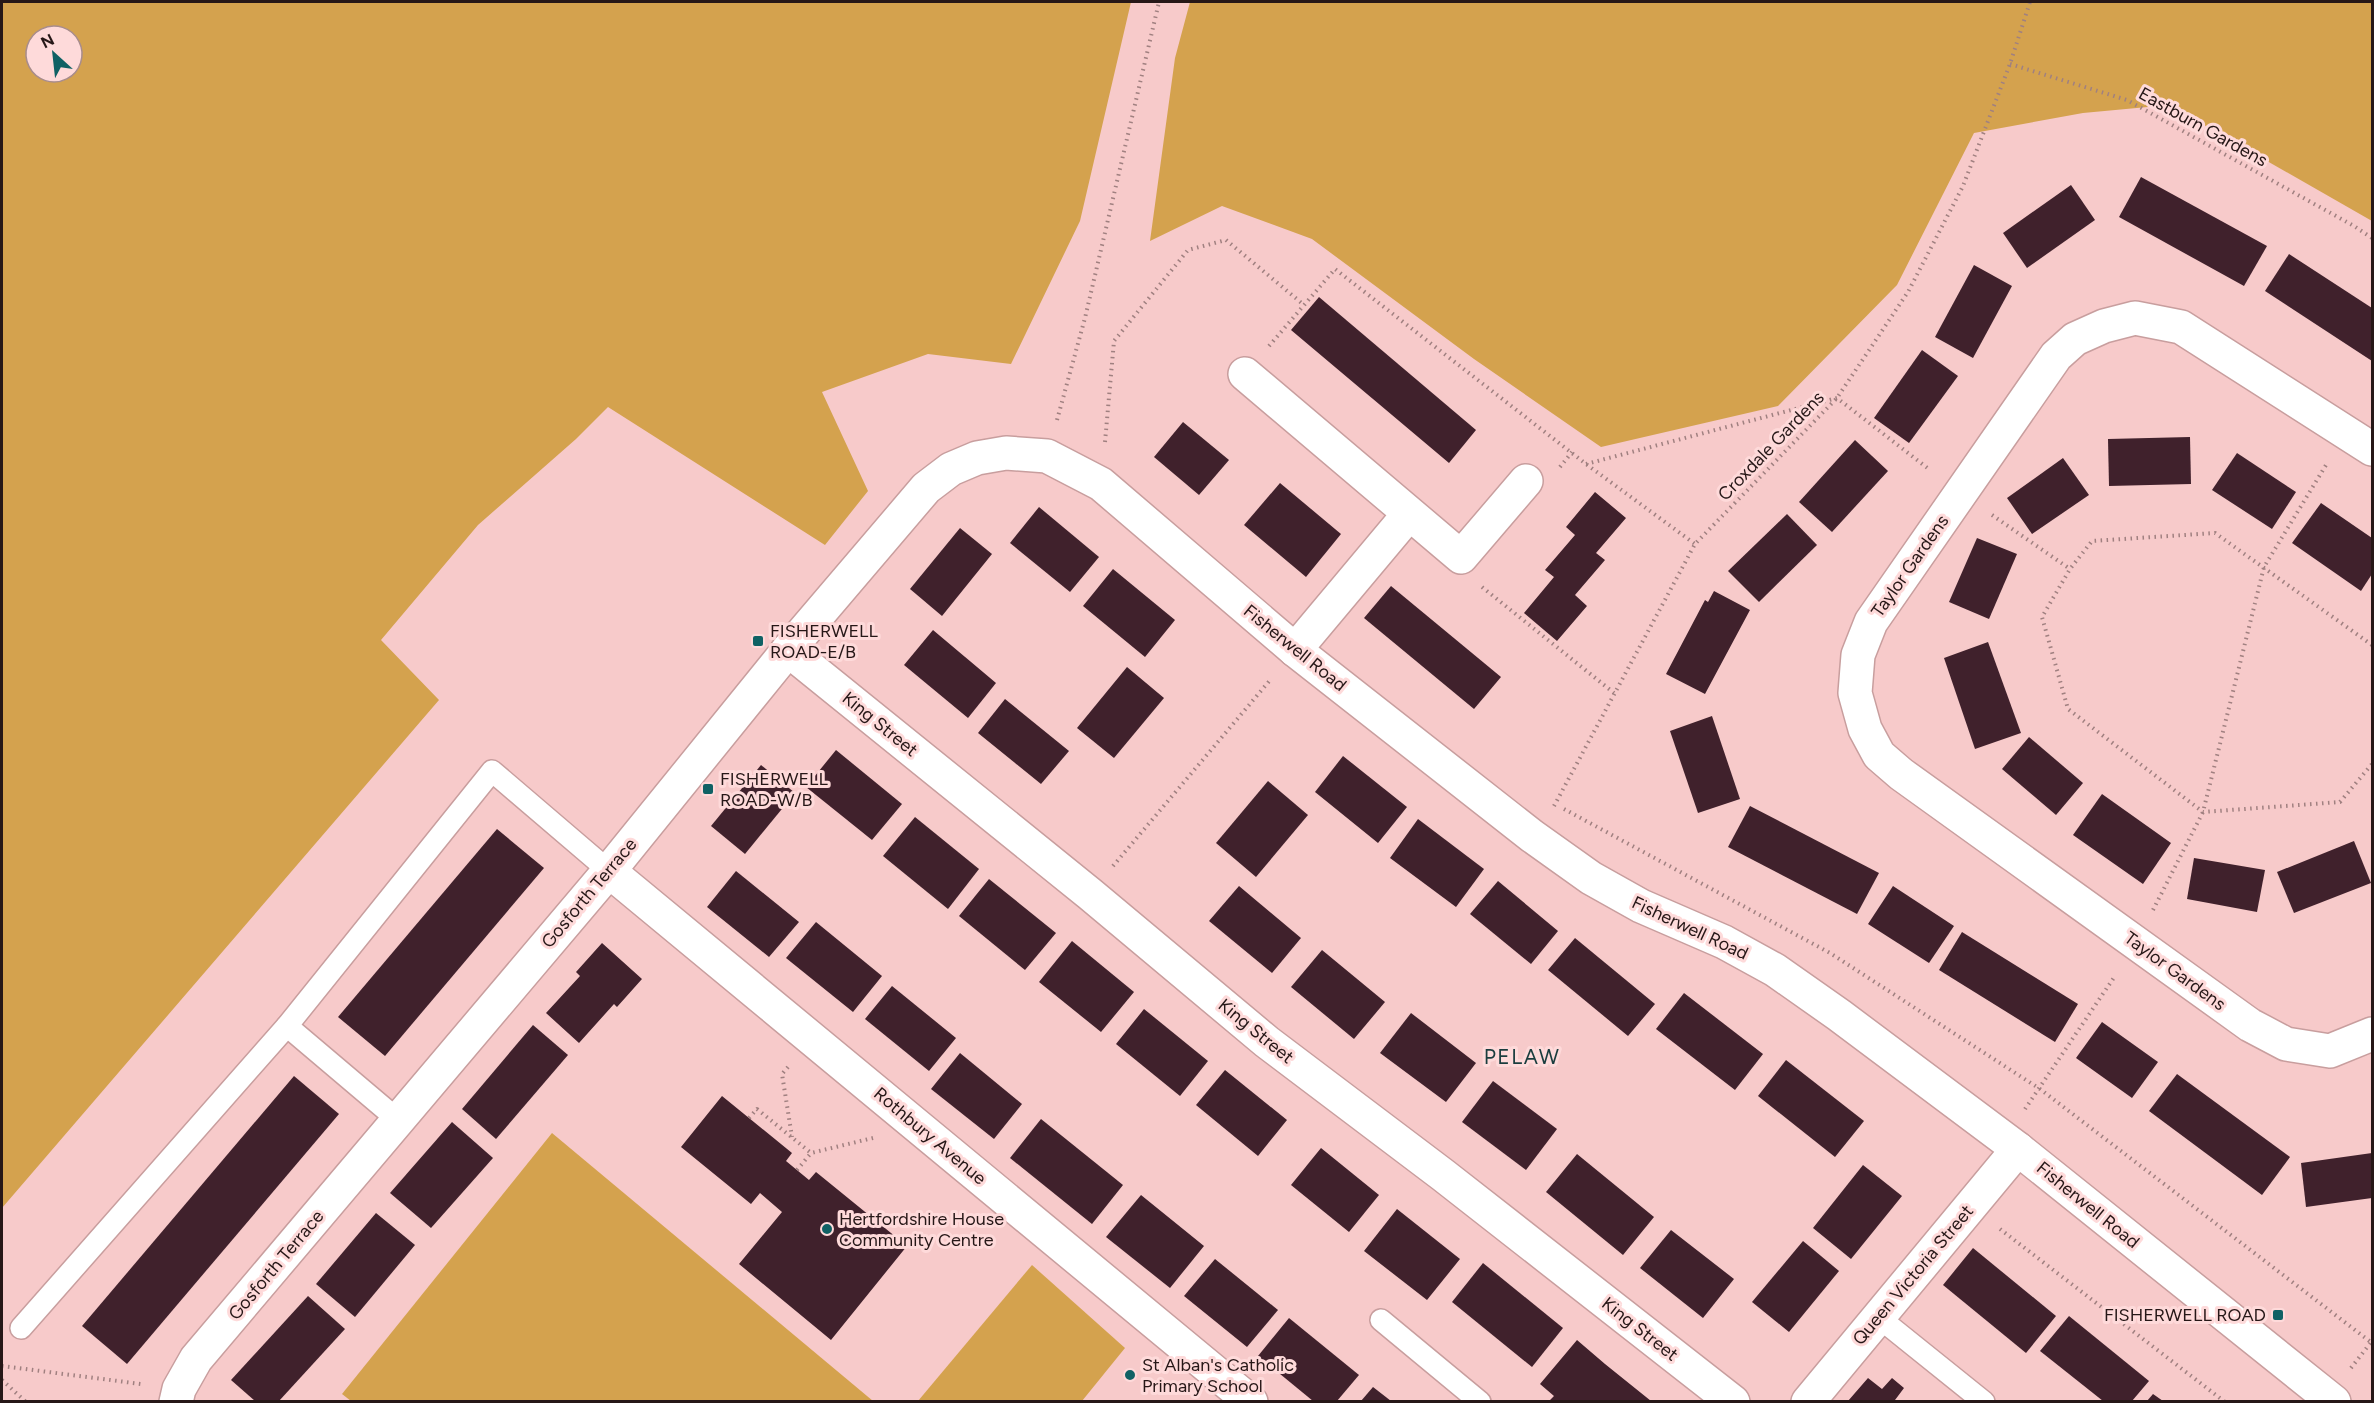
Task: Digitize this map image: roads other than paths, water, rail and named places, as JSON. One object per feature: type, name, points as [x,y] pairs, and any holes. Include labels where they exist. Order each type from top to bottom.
[{"type":"street","name":"Taylor Gardens","points":[[2359,441],[2181,327],[2135,318],[2104,326],[2075,339],[2056,356],[1871,622],[1858,655],[1855,693],[1864,729],[1879,755],[1901,774],[2250,1025],[2286,1044],[2331,1051],[2373,1034]]},
{"type":"street","points":[[1245,374],[1461,557],[1526,481]]},
{"type":"street","name":"Gosforth Terrace","points":[[177,1395],[196,1359],[609,871],[788,650],[926,488],[951,470],[977,458],[1006,453],[1047,456]]},
{"type":"street","name":"Fisherwell Road","points":[[1047,456],[1101,484],[1295,650],[1532,836],[1591,878],[1641,906],[1724,942],[1775,970],[1839,1015],[2010,1144],[2334,1401]]},
{"type":"street","points":[[1295,650],[1409,514]]},
{"type":"street","name":"King Street","points":[[788,650],[1090,894],[1267,1042],[1443,1175],[1733,1401]]},
{"type":"street","name":"Rothbury Avenue","points":[[609,871],[1251,1401]]},
{"type":"street","name":"Queen Victoria Street","points":[[1808,1401],[1970,1207],[2010,1144]]},
{"type":"lane","points":[[21,1328],[287,1026],[492,771],[609,871]]},
{"type":"lane","points":[[287,1026],[398,1120]]},
{"type":"lane","points":[[1877,1316],[1984,1401]]},
{"type":"lane","points":[[1381,1320],[1480,1401]]},
{"type":"place","name":"FISHERWELL ROAD-E/B","points":[[758,641]]},
{"type":"place","name":"FISHERWELL ROAD-W/B","points":[[708,789]]},
{"type":"place","name":"Hertfordshire House Community Centre","points":[[827,1229]]},
{"type":"place","name":"FISHERWELL ROAD","points":[[2278,1315]]},
{"type":"place","name":"St Alban's Catholic Primary School","points":[[1130,1375]]},
{"type":"district","name":"PELAW","points":[[1522,1056]]}]
